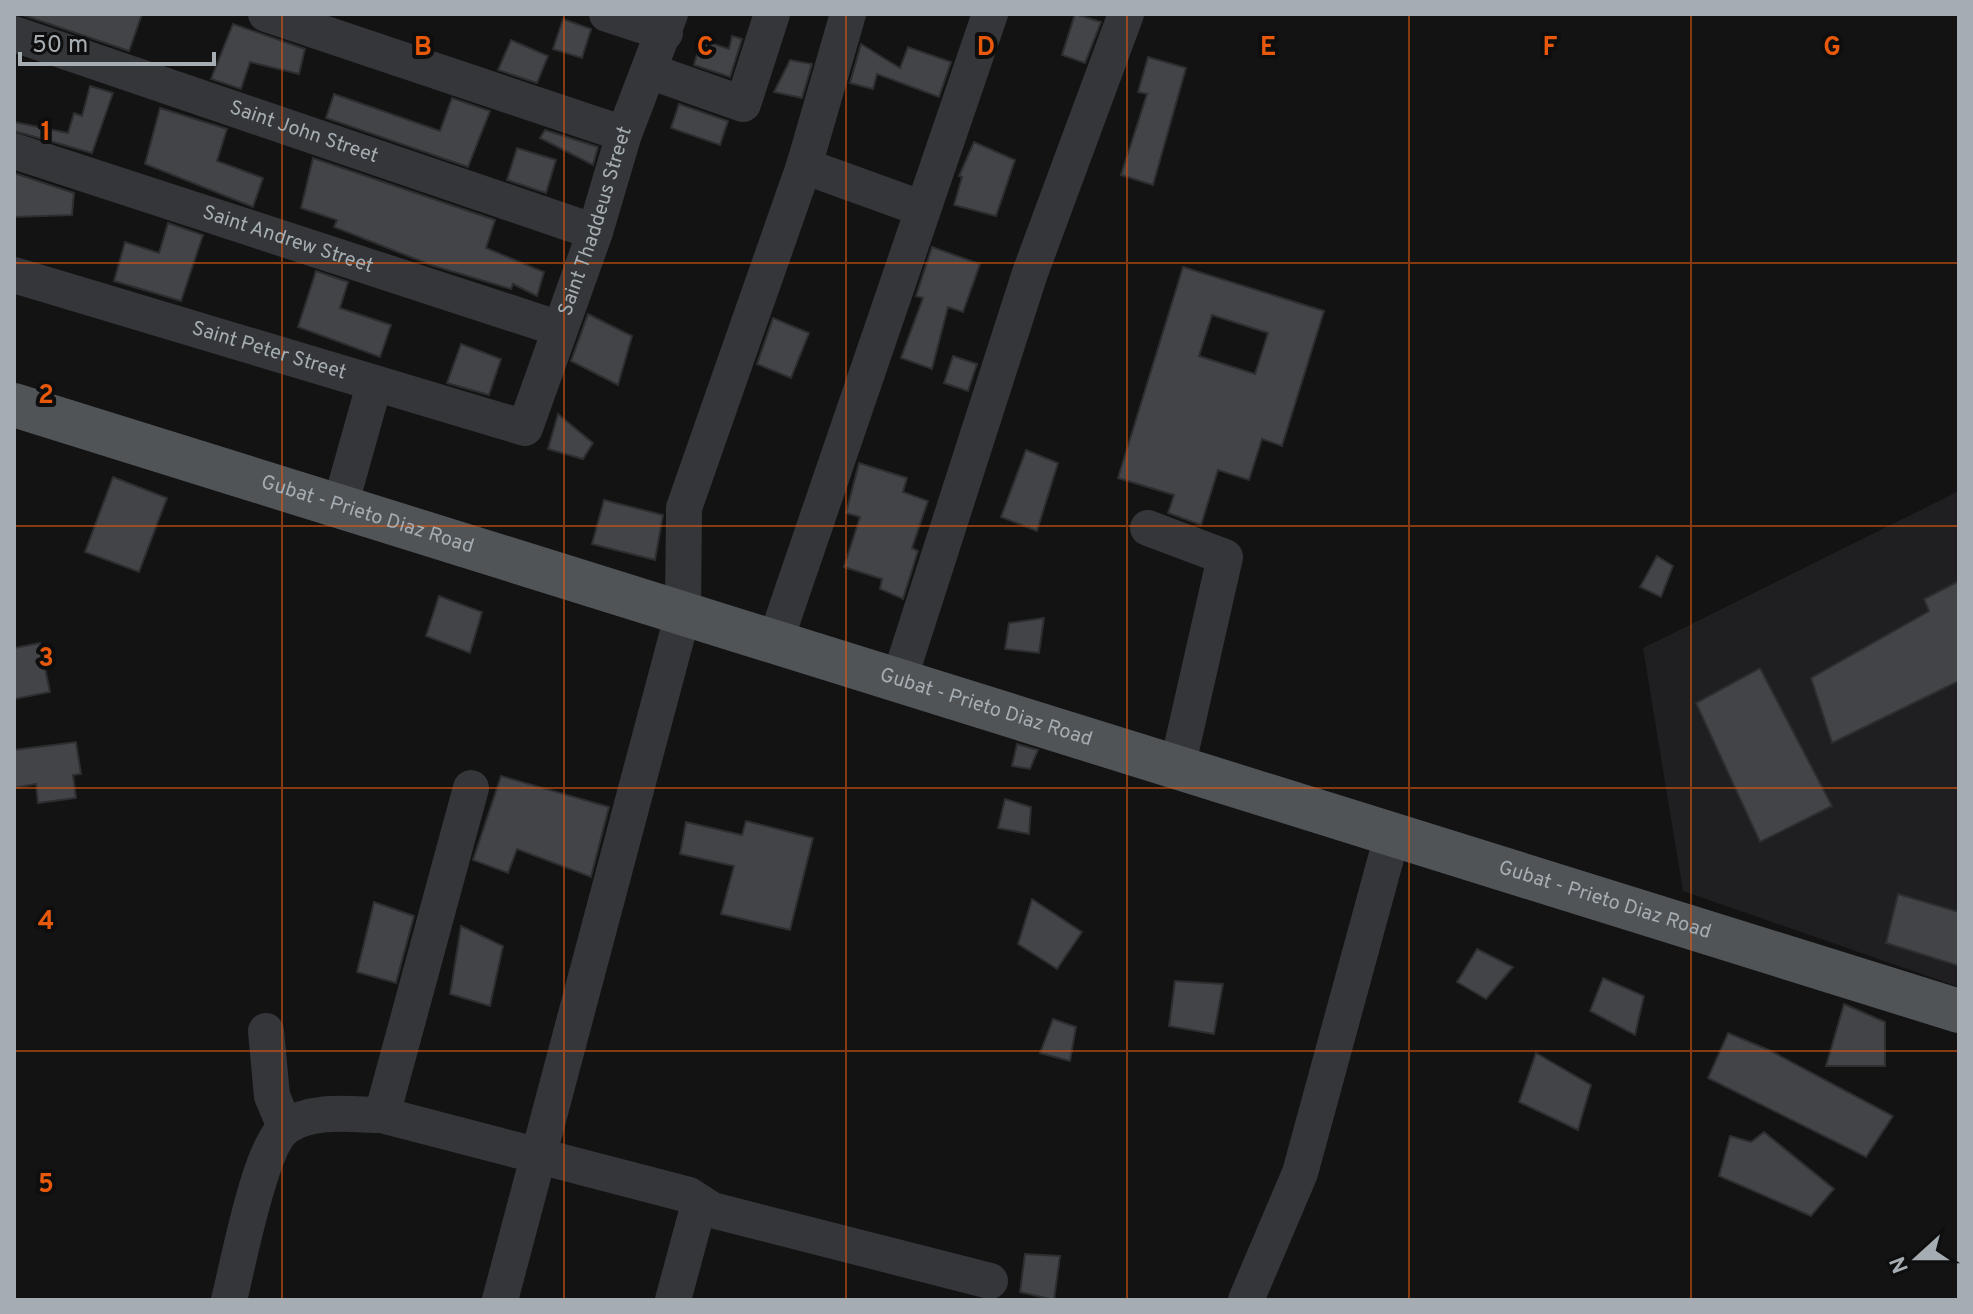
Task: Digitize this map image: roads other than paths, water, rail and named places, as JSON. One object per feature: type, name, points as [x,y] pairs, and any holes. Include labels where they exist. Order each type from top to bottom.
[{"type":"main road","name":"Gubat - Prieto Diaz Road","points":[[14,405],[1959,1011]]},
{"type":"street","points":[[266,14],[624,134]]},
{"type":"street","points":[[607,14],[667,23]]},
{"type":"street","points":[[649,71],[743,104],[772,14]]},
{"type":"street","points":[[500,1300],[683,613],[684,508],[804,166],[848,14]]},
{"type":"street","points":[[775,642],[990,14]]},
{"type":"street","points":[[899,680],[1030,273],[1126,14]]},
{"type":"street","name":"Saint Thaddeus Street","points":[[525,428],[595,232],[624,134],[667,23]]},
{"type":"street","name":"Saint John Street","points":[[14,34],[595,232]]},
{"type":"street","name":"Saint Andrew Street","points":[[14,151],[560,329]]},
{"type":"street","points":[[804,166],[923,209]]},
{"type":"street","name":"Saint Peter Street","points":[[14,275],[525,428]]},
{"type":"street","points":[[340,506],[374,385]]},
{"type":"street","points":[[1148,528],[1225,557],[1177,768]]},
{"type":"street","points":[[382,1115],[471,788]]},
{"type":"street","points":[[1246,1300],[1300,1173],[1392,836]]},
{"type":"street","points":[[266,1031],[272,1096],[285,1127]]},
{"type":"street","points":[[229,1300],[266,1157],[285,1127],[320,1115],[382,1115],[689,1195],[712,1210],[990,1281]]},
{"type":"street","points":[[673,1300],[699,1204]]}]
